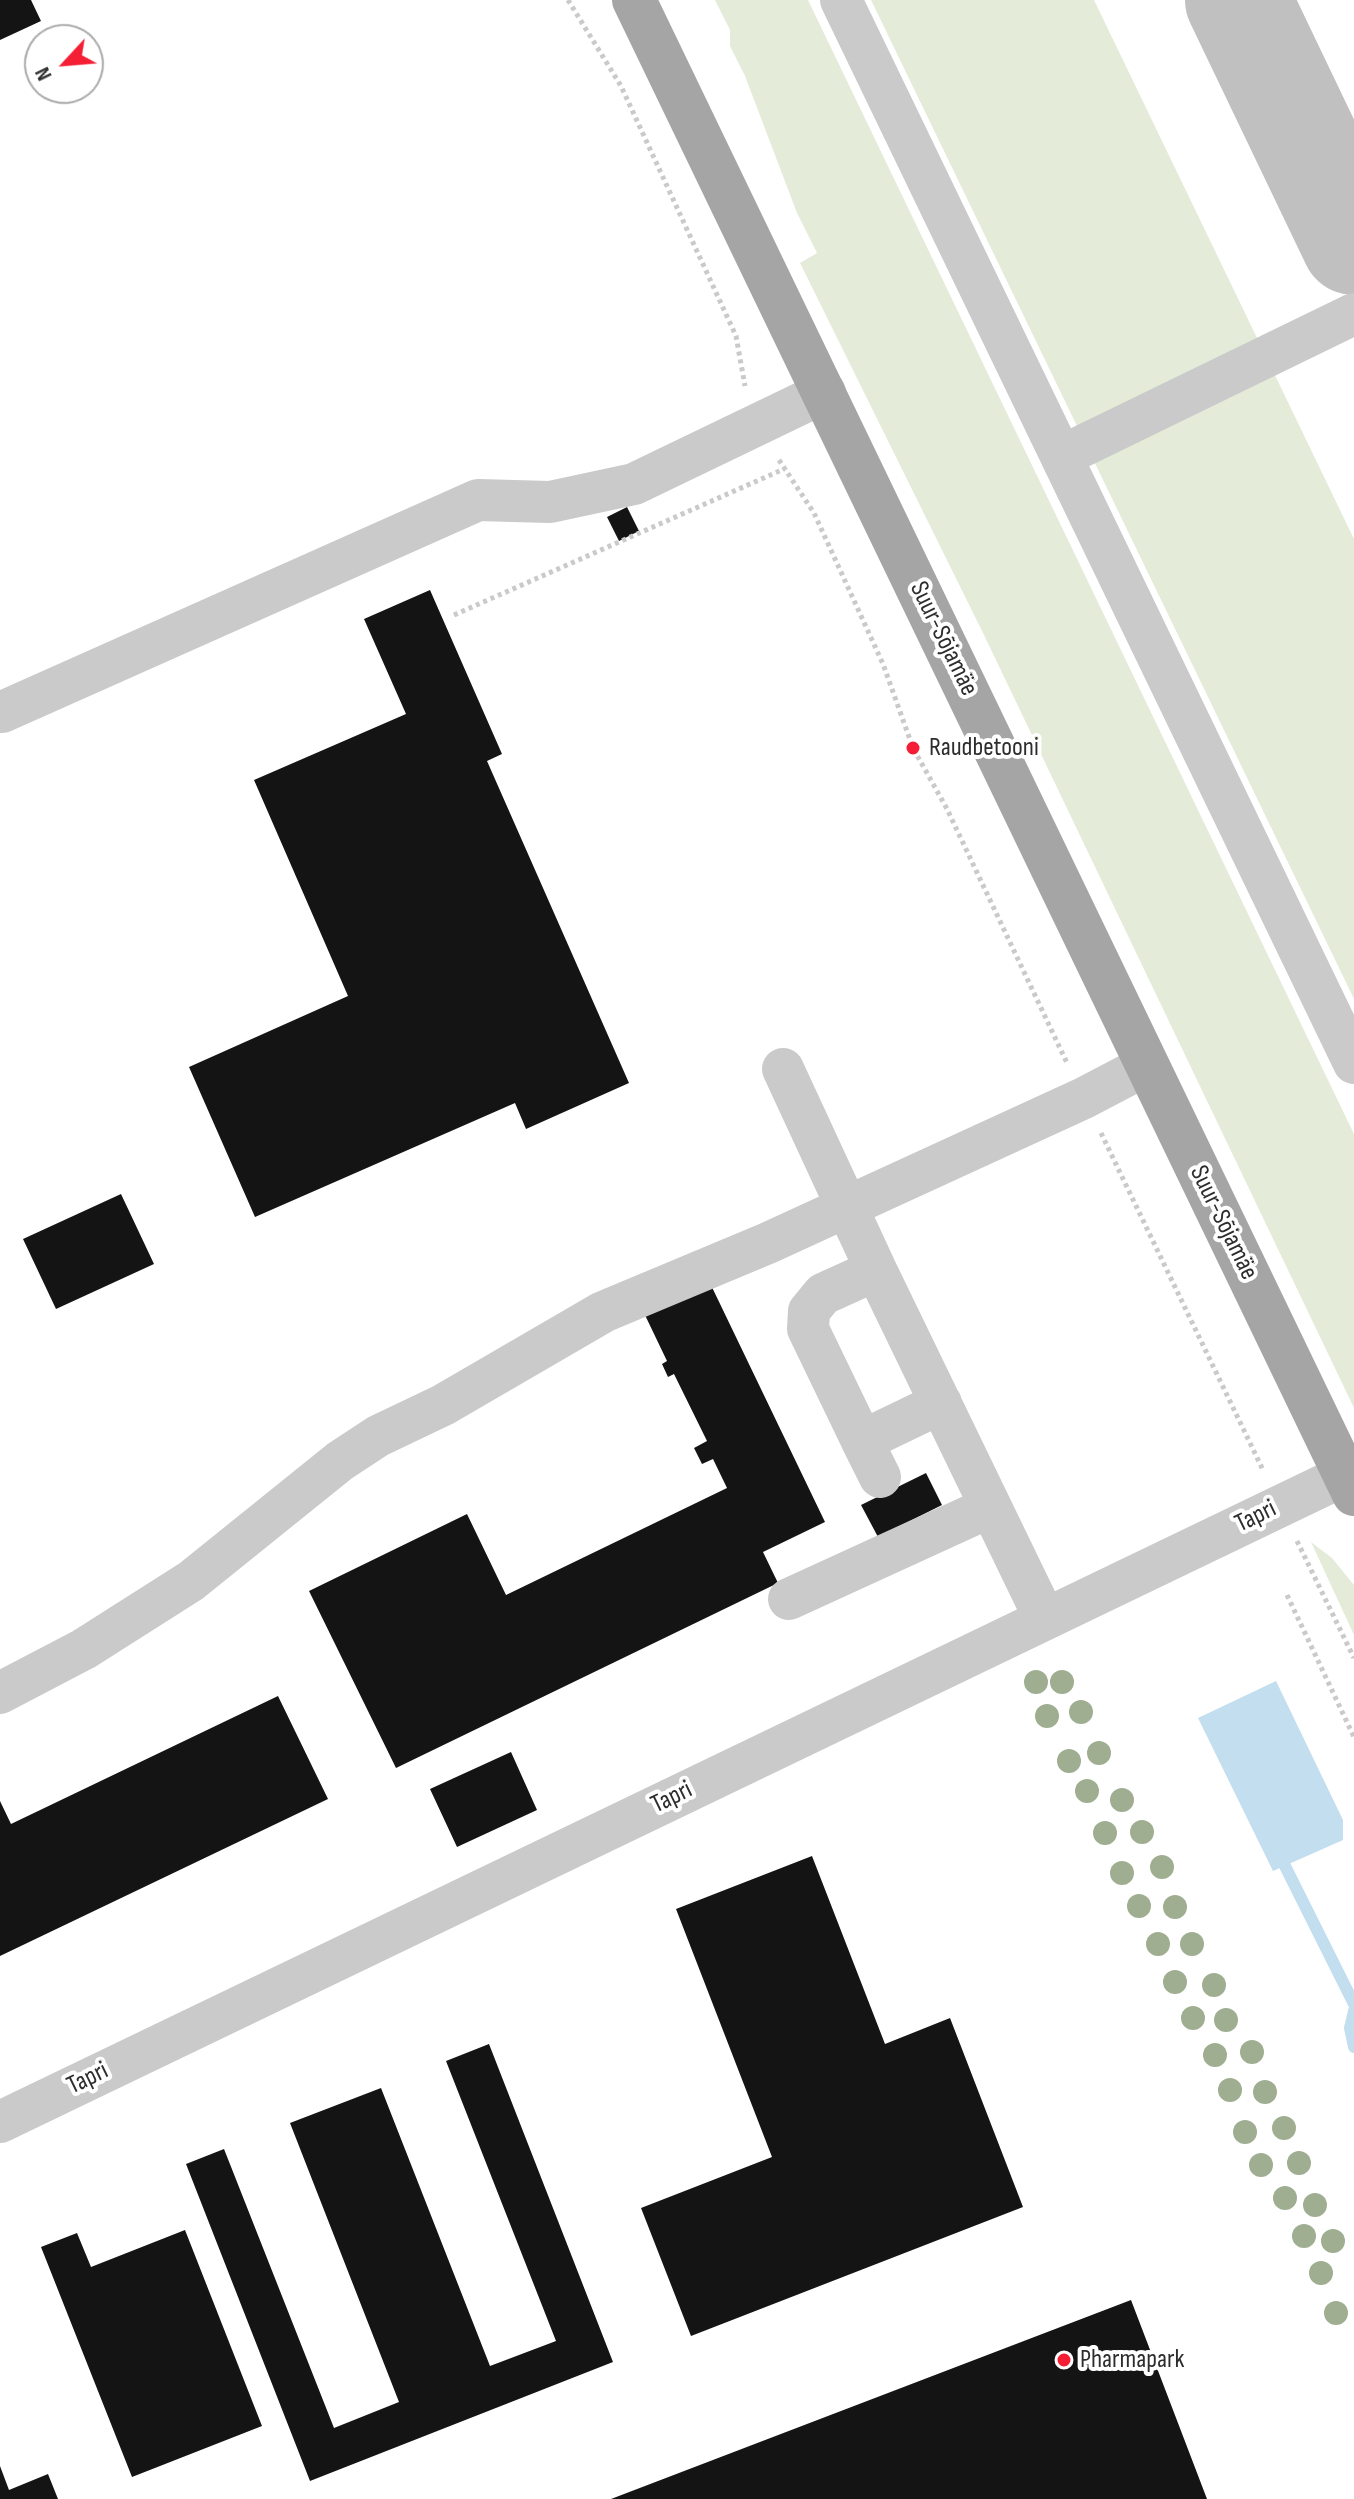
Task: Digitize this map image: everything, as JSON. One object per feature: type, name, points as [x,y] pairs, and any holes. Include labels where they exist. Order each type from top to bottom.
[{"type":"main road","name":"Suur-Sõjamäe","points":[[634,0],[1349,1484]]},
{"type":"street","points":[[841,0],[1354,1063]]},
{"type":"street","points":[[1062,456],[1354,314]]},
{"type":"street","points":[[2,712],[478,500],[550,502],[634,484],[825,392]]},
{"type":"street","points":[[0,1693],[84,1649],[191,1581],[340,1461],[378,1436],[443,1405],[603,1312],[768,1243],[1084,1098],[1147,1065]]},
{"type":"street","points":[[783,1069],[876,1270],[1045,1619]]},
{"type":"street","points":[[876,1270],[823,1294],[809,1311],[808,1320],[808,1329],[871,1459],[941,1403]]},
{"type":"street","name":"Tapri","points":[[0,2122],[1281,1506],[1349,1484]]},
{"type":"street","points":[[789,1599],[990,1507]]},
{"type":"path","points":[[568,0],[621,86],[736,336],[744,384],[784,469],[814,513],[883,664],[913,748],[947,809],[1354,1658]]},
{"type":"path","points":[[454,615],[784,469]]},
{"type":"path","points":[[1287,1595],[1354,1737]]},
{"type":"green space","points":[[715,0],[808,0],[1354,1134],[1354,1408],[984,635],[800,263],[817,253],[797,213],[745,76],[730,46],[730,30]]},
{"type":"green space","points":[[871,0],[1094,0],[1354,539],[1354,999]]},
{"type":"green space","points":[[1311,1542],[1332,1558],[1354,1585],[1354,1635]]},
{"type":"water","points":[[1276,1681],[1343,1820],[1343,1840],[1273,1871],[1198,1718]]},
{"type":"building","points":[[0,0],[31,0],[41,21],[24,24],[24,29],[0,40]]},
{"type":"building","points":[[627,507],[639,531],[619,541],[607,517]]},
{"type":"building","points":[[430,590],[502,754],[487,761],[629,1083],[526,1129],[515,1103],[255,1217],[189,1067],[348,996],[254,780],[406,714],[364,619]]},
{"type":"building","points":[[121,1194],[154,1264],[56,1309],[23,1239]]},
{"type":"building","points":[[709,1281],[825,1522],[763,1552],[778,1583],[396,1768],[309,1591],[467,1514],[506,1595],[727,1488],[713,1459],[702,1464],[694,1448],[707,1441],[674,1374],[668,1377],[662,1364],[667,1361],[644,1313]]},
{"type":"building","points":[[926,1473],[942,1505],[878,1537],[861,1505]]},
{"type":"building","points":[[278,1696],[328,1799],[0,1956],[0,1801],[11,1824]]},
{"type":"building","points":[[511,1752],[537,1810],[457,1847],[430,1789]]},
{"type":"building","points":[[812,1856],[885,2044],[950,2018],[1023,2207],[691,2336],[641,2208],[772,2157],[676,1909]]},
{"type":"building","points":[[489,2044],[613,2362],[310,2481],[186,2164],[224,2149],[334,2428],[399,2402],[290,2123],[381,2088],[490,2366],[556,2341],[446,2061]]},
{"type":"building","points":[[185,2230],[262,2426],[132,2477],[41,2247],[77,2233],[91,2267]]},
{"type":"building","name":"Pharmapark","points":[[1131,2300],[1207,2499],[611,2499]]},
{"type":"building","points":[[0,2466],[9,2490],[48,2474],[58,2499],[0,2499]]},
{"type":"waterway","points":[[1285,1866],[1354,2004]]},
{"type":"waterway","points":[[1354,2011],[1350,2028],[1354,2047]]},
{"type":"taxiway","points":[[1238,0],[1354,242]]},
{"type":"place","name":"Raudbetooni","points":[[913,748]]},
{"type":"place","name":"Pharmapark","points":[[1064,2360]]}]
